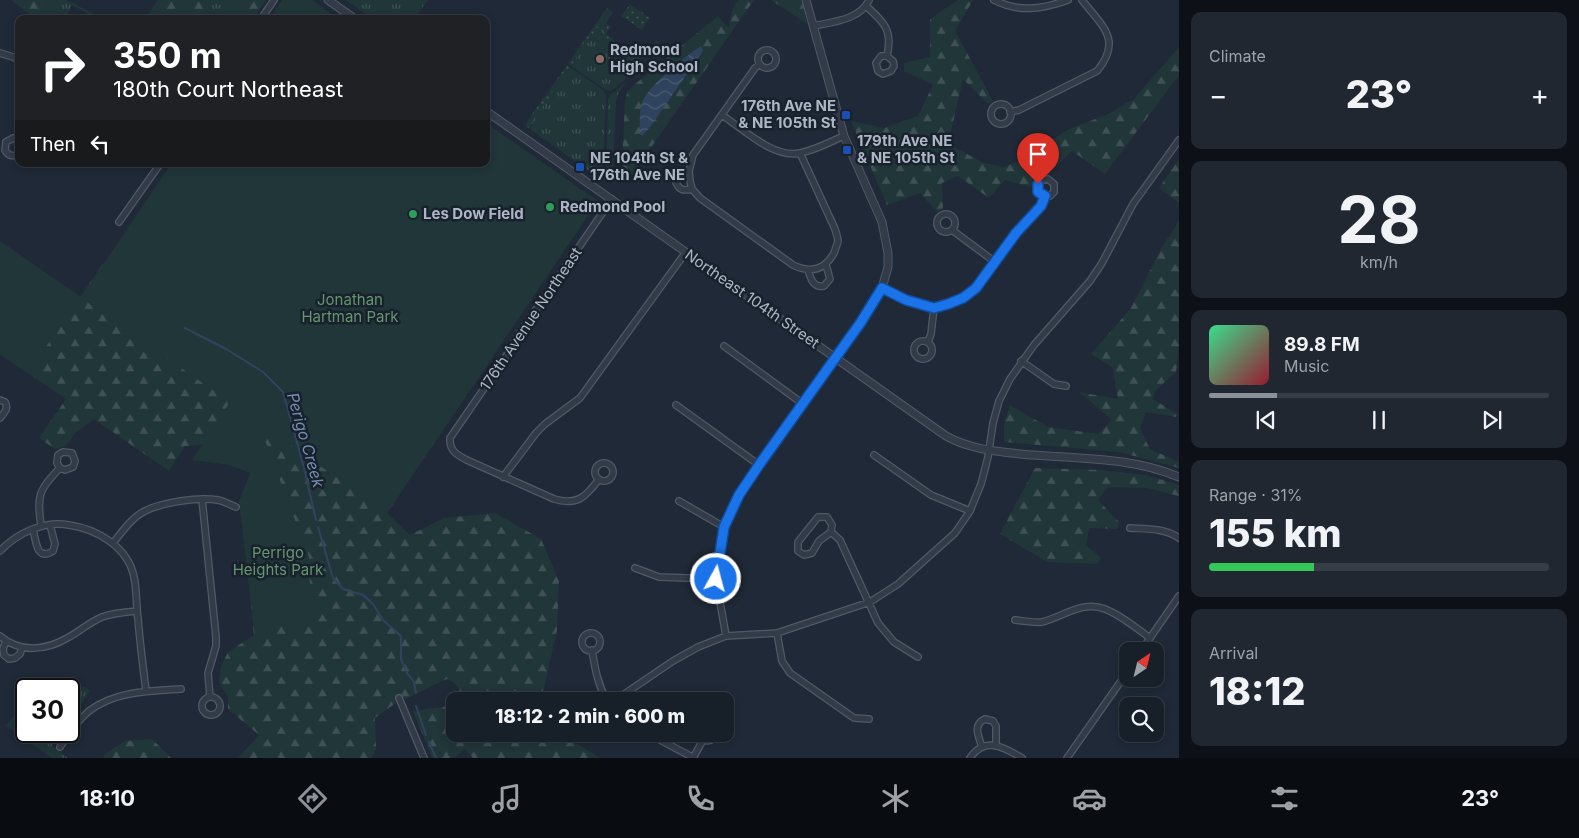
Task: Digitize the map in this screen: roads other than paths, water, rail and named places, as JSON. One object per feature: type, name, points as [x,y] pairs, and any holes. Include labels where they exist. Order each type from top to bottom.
[{"type":"street","points":[[264,15],[274,0]]},
{"type":"street","points":[[328,0],[349,15]]},
{"type":"street","points":[[726,636],[716,579],[724,527],[739,495],[759,465],[861,322],[882,288],[888,267],[888,253],[882,222],[844,136],[806,0]]},
{"type":"street","points":[[994,0],[1014,7],[1029,8],[1048,7],[1068,0]]},
{"type":"street","points":[[1010,112],[1019,110],[1097,71],[1106,58],[1110,49],[1110,42],[1106,31],[1082,0]]},
{"type":"street","points":[[813,26],[849,18],[868,3],[884,22],[888,36],[887,56]]},
{"type":"street","points":[[0,53],[15,58]]},
{"type":"street","points":[[760,64],[755,68],[693,155],[689,171],[692,189],[709,206],[793,265],[808,270],[818,269],[826,265],[838,241],[835,230],[800,153]]},
{"type":"street","name":"Northeast 104th Street","points":[[490,114],[946,436],[960,444],[989,450],[1119,461],[1156,469],[1179,477]]},
{"type":"street","points":[[722,115],[769,148],[791,154],[800,153],[844,136]]},
{"type":"street","points":[[0,138],[6,142]]},
{"type":"street","points":[[6,142],[15,139]]},
{"type":"street","points":[[627,692],[673,661],[698,647],[726,636],[777,633],[870,602],[898,584],[955,533],[970,510],[981,484],[999,401],[1010,379],[1034,345],[1090,281],[1102,263],[1133,204],[1179,140]]},
{"type":"street","points":[[6,142],[5,150],[8,154],[15,156]]},
{"type":"street","points":[[119,222],[158,167]]},
{"type":"street","points":[[689,171],[679,174],[676,182],[681,190],[692,189]]},
{"type":"street","points":[[882,288],[906,300],[934,308],[963,298],[976,288],[1016,233],[1041,206],[1045,196]]},
{"type":"street","name":"176th Avenue Northeast","points":[[503,477],[458,456],[450,448],[450,438],[505,358],[522,329],[612,200]]},
{"type":"street","points":[[952,230],[995,262]]},
{"type":"street","points":[[599,479],[582,498],[572,502],[563,502],[503,477],[536,432],[580,398],[686,252]]},
{"type":"street","points":[[808,270],[812,283],[824,286],[830,280],[826,265]]},
{"type":"street","points":[[928,342],[931,334],[934,308]]},
{"type":"street","points":[[724,346],[802,404]]},
{"type":"street","points":[[1021,362],[1054,384],[1066,386]]},
{"type":"street","points":[[0,400],[5,402],[7,407],[0,418]]},
{"type":"street","points":[[676,405],[759,465]]},
{"type":"street","points":[[874,455],[931,495],[970,510]]},
{"type":"street","points":[[41,526],[38,503],[40,495],[45,485],[60,468]]},
{"type":"street","points":[[202,499],[216,637],[216,646],[208,673],[210,697]]},
{"type":"street","points":[[113,544],[129,524],[145,511],[166,504],[202,499],[219,500],[236,507]]},
{"type":"street","points":[[679,502],[724,527]]},
{"type":"street","points":[[818,517],[828,517],[832,525],[831,532],[819,541],[812,553],[804,555],[798,551],[798,542],[818,517]]},
{"type":"street","points":[[0,550],[17,536],[33,529],[41,526],[63,524],[79,526],[96,533],[113,544],[126,560],[134,576],[146,691]]},
{"type":"street","points":[[33,529],[38,549],[41,553],[49,554],[53,551],[55,544],[50,525]]},
{"type":"street","points":[[1130,528],[1152,529],[1175,535],[1179,538]]},
{"type":"street","points":[[831,532],[840,540],[878,622],[885,633],[894,642],[918,657]]},
{"type":"street","points":[[635,568],[659,577],[716,579]]},
{"type":"street","points":[[1147,642],[1179,596]]},
{"type":"street","points":[[1016,620],[1039,622],[1053,619],[1077,608],[1090,606],[1104,608],[1150,638]]},
{"type":"street","points":[[0,636],[14,646],[35,648],[51,645],[66,639],[102,617],[137,611]]},
{"type":"street","points":[[777,633],[782,661],[790,673],[854,718],[869,719]]},
{"type":"street","points":[[6,640],[3,649],[4,655],[9,658],[15,658],[20,654],[22,648]]},
{"type":"street","points":[[592,650],[595,674],[602,692]]},
{"type":"street","points":[[1068,758],[1119,684]]},
{"type":"street","points":[[60,747],[79,720],[89,711],[114,697],[146,691],[181,689]]},
{"type":"street","points":[[400,698],[424,758]]},
{"type":"street","points":[[982,747],[977,726],[984,719],[990,720],[996,726],[996,746]]},
{"type":"street","points":[[664,742],[694,758],[702,742]]},
{"type":"street","points":[[970,758],[982,747],[988,745],[1002,746],[1022,758]]},
{"type":"water","points":[[701,46],[703,51],[642,136],[640,134],[640,114],[642,103],[646,96],[659,80]]},
{"type":"waterway","name":"Perigo Creek","points":[[185,328],[226,349],[263,372],[283,392],[316,520]]},
{"type":"waterway","name":"Perigo Creek","points":[[318,527],[333,578],[343,589],[363,595],[373,604],[383,620],[401,636],[401,659],[407,673],[414,682],[416,693]]},
{"type":"waterway","name":"Perigo Creek","points":[[416,706],[426,735]]},
{"type":"waterway","name":"Perigo Creek","points":[[429,742],[436,758]]},
{"type":"place","name":"Redmond High School","points":[[600,59]]},
{"type":"place","name":"176th Ave NE & NE 105th St","points":[[846,115]]},
{"type":"place","name":"179th Ave NE & NE 105th St","points":[[847,150]]},
{"type":"place","name":"NE 104th St & 176th Ave NE","points":[[580,167]]},
{"type":"place","name":"Redmond Pool","points":[[550,207]]},
{"type":"place","name":"Les Dow Field","points":[[413,214]]},
{"type":"park label","name":"Jonathan Hartman Park","points":[[350,308]]},
{"type":"park label","name":"Perrigo Heights Park","points":[[278,562]]}]
